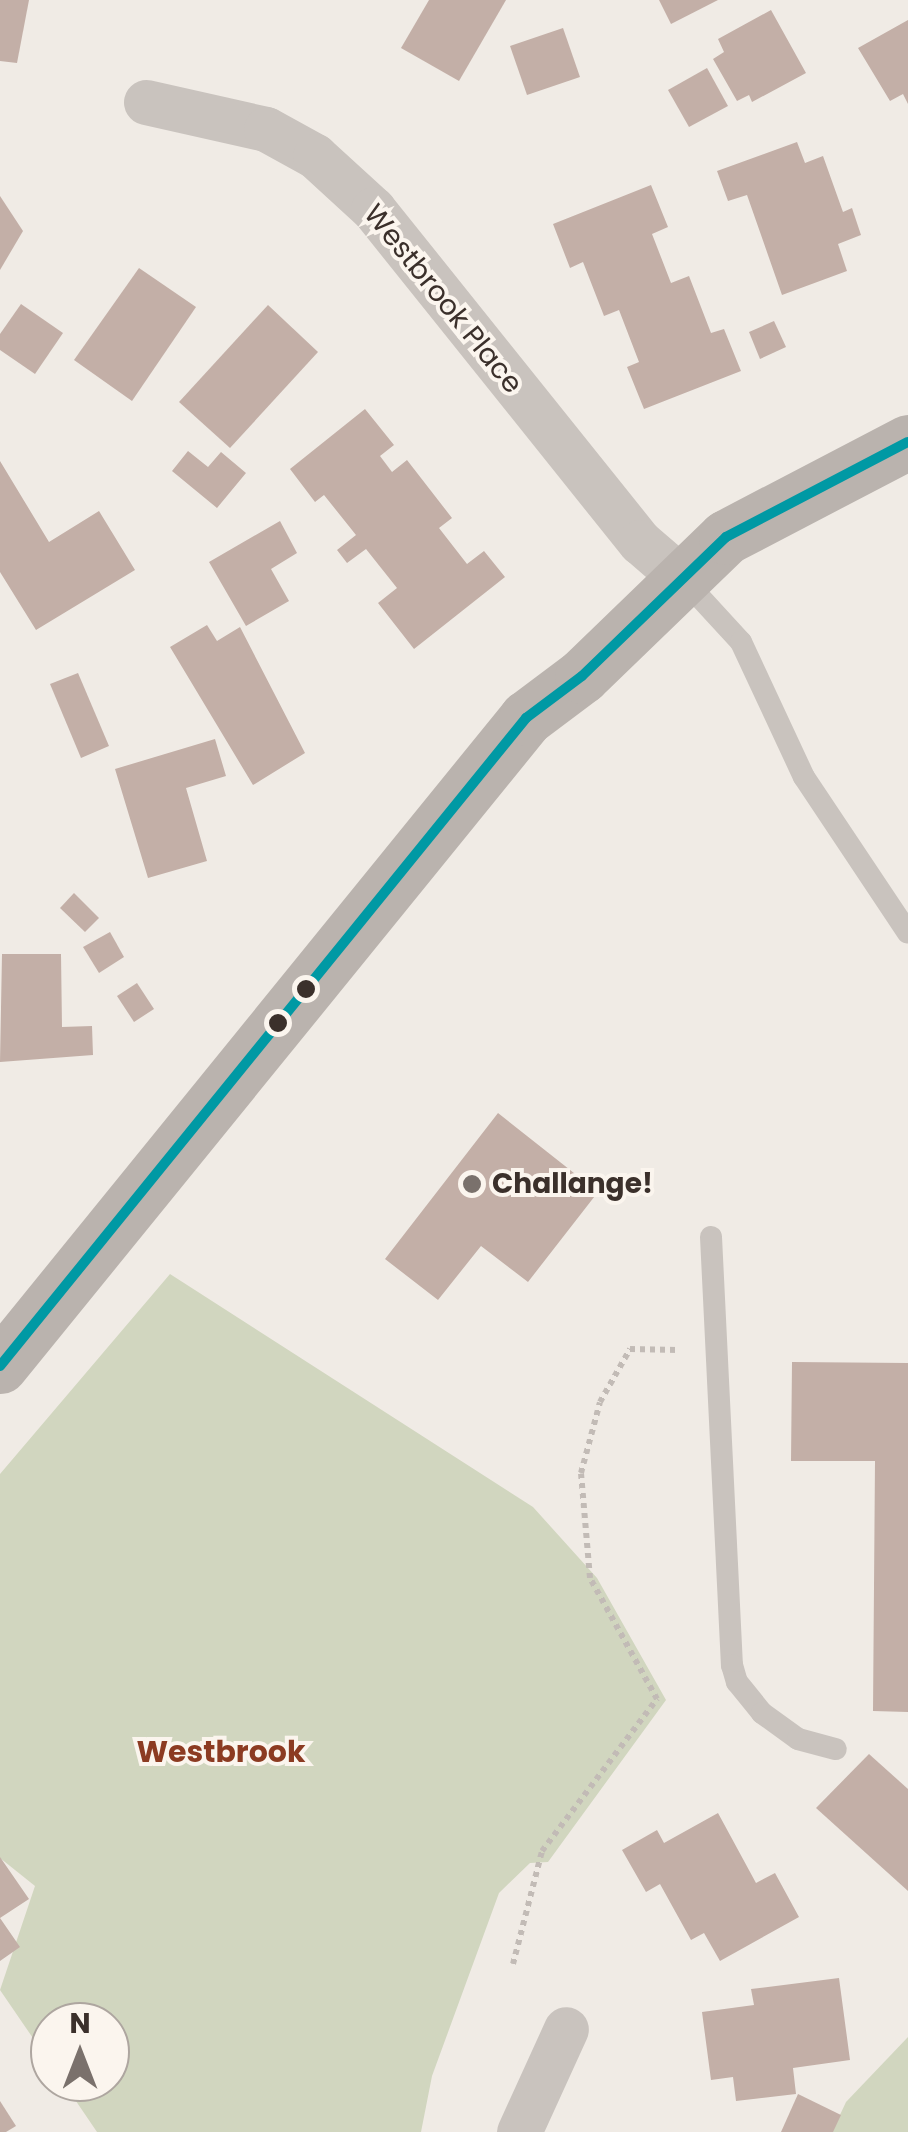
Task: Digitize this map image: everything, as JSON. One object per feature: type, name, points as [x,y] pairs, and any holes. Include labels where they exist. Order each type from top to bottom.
[{"type":"main road","points":[[0,1366],[526,718],[582,676],[726,537],[908,442]]},
{"type":"street","name":"Westbrook Place","points":[[146,102],[266,128],[315,156],[373,209],[640,542],[684,580]]},
{"type":"street","points":[[519,2132],[566,2029]]},
{"type":"lane","points":[[684,580],[741,642],[804,777],[908,932]]},
{"type":"lane","points":[[711,1237],[726,1640],[737,1682],[762,1713],[798,1739],[836,1749]]},
{"type":"path","points":[[513,1964],[542,1851],[658,1699],[590,1578],[582,1473],[600,1402],[630,1349],[715,1350]]},
{"type":"green space","points":[[170,1274],[533,1507],[597,1578],[666,1700],[548,1862],[530,1863],[499,1893],[432,2076],[421,2132],[97,2132],[77,2102],[130,2102],[130,2002],[30,2002],[30,2034],[0,1990],[35,1886],[0,1858],[0,1474]]},
{"type":"green space","points":[[908,2037],[908,2132],[832,2132],[846,2102]]},
{"type":"building","points":[[0,0],[29,0],[17,63],[0,61]]},
{"type":"building","points":[[429,0],[506,0],[459,81],[401,48]]},
{"type":"building","points":[[659,0],[718,0],[671,24]]},
{"type":"building","points":[[771,10],[806,73],[752,102],[749,95],[737,101],[713,59],[724,52],[718,39]]},
{"type":"building","points":[[908,20],[908,104],[903,94],[890,101],[858,48]]},
{"type":"building","points":[[563,28],[580,77],[527,95],[510,46]]},
{"type":"building","points":[[707,68],[728,106],[689,127],[668,90]]},
{"type":"building","points":[[797,142],[805,163],[823,156],[843,212],[852,208],[861,235],[838,244],[847,271],[782,295],[747,195],[728,201],[717,171]]},
{"type":"building","points":[[651,185],[668,227],[652,234],[671,283],[689,276],[711,333],[724,329],[741,371],[644,409],[627,367],[639,362],[619,310],[604,316],[583,262],[570,268],[553,224]]},
{"type":"building","points":[[0,196],[23,231],[0,270]]},
{"type":"building","points":[[139,268],[196,307],[132,401],[74,360]]},
{"type":"building","points":[[21,304],[63,333],[35,374],[0,350],[0,334]]},
{"type":"building","points":[[268,305],[318,352],[230,448],[179,402]]},
{"type":"building","points":[[774,321],[786,347],[760,359],[749,332]]},
{"type":"building","points":[[365,409],[394,445],[380,456],[392,472],[407,460],[452,518],[439,528],[467,564],[484,551],[505,577],[414,649],[378,603],[397,588],[366,549],[347,563],[337,550],[356,535],[324,495],[315,502],[290,469]]},
{"type":"building","points":[[188,451],[208,467],[221,452],[246,473],[217,508],[172,471]]},
{"type":"building","points":[[0,461],[49,542],[99,511],[135,570],[36,630],[0,572]]},
{"type":"building","points":[[280,521],[297,553],[271,569],[289,601],[246,626],[209,562]]},
{"type":"building","points":[[207,625],[217,641],[240,627],[305,753],[253,785],[170,647]]},
{"type":"building","points":[[78,673],[109,746],[81,758],[50,684]]},
{"type":"building","points":[[215,739],[226,776],[186,788],[207,861],[148,878],[115,769]]},
{"type":"building","points":[[74,893],[99,918],[85,932],[60,908]]},
{"type":"building","points":[[110,932],[124,957],[99,973],[83,947]]},
{"type":"building","points":[[2,954],[61,954],[62,1027],[92,1026],[93,1055],[0,1062]]},
{"type":"building","points":[[137,983],[154,1009],[134,1022],[117,996]]},
{"type":"building","points":[[498,1113],[598,1192],[528,1282],[481,1246],[438,1300],[385,1259]]},
{"type":"building","points":[[792,1362],[908,1363],[908,1712],[873,1711],[875,1461],[791,1461]]},
{"type":"building","points":[[869,1754],[908,1789],[908,1891],[816,1808]]},
{"type":"building","points":[[718,1813],[756,1883],[775,1873],[799,1917],[720,1961],[704,1933],[691,1940],[660,1884],[646,1892],[622,1850],[657,1830],[664,1843]]},
{"type":"building","points":[[0,1857],[29,1899],[0,1918]]},
{"type":"building","points":[[0,1918],[20,1947],[0,1961]]},
{"type":"building","points":[[839,1978],[850,2060],[793,2068],[796,2094],[736,2101],[733,2077],[711,2080],[702,2012],[754,2005],[751,1989]]},
{"type":"building","points":[[798,2094],[841,2115],[833,2132],[781,2132]]},
{"type":"building","points":[[0,2101],[16,2126],[6,2132],[0,2132]]},
{"type":"transit line","points":[[0,1366],[526,718],[582,676],[726,537],[908,442]]},
{"type":"place","name":"Challange!","points":[[472,1184]]},
{"type":"district","name":"Westbrook","points":[[221,1752]]}]
